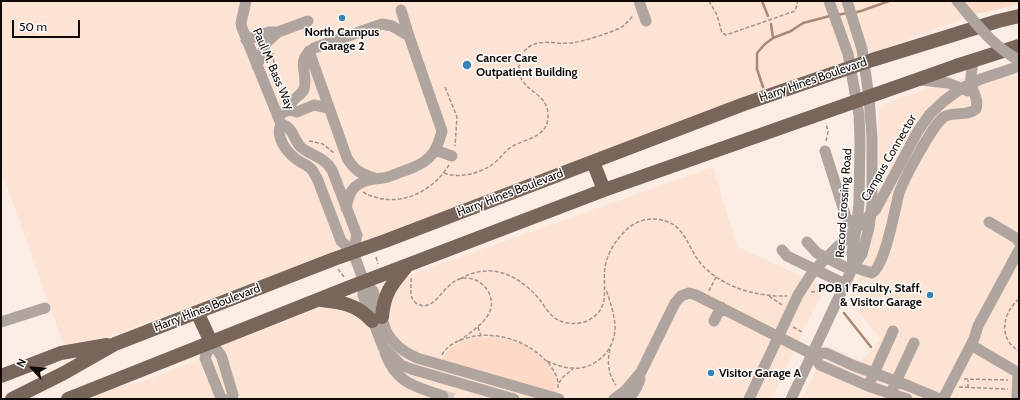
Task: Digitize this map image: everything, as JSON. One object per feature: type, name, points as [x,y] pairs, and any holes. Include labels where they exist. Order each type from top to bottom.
[{"type":"main road","name":"Harry Hines Boulevard","points":[[12,399],[64,373],[115,344],[353,252],[744,104],[858,64],[1019,15]]},
{"type":"main road","points":[[68,399],[364,282],[410,270],[604,190],[974,60],[1019,46]]},
{"type":"main road","points":[[995,53],[1019,51]]},
{"type":"main road","points":[[593,162],[604,190]]},
{"type":"main road","points":[[319,300],[341,302],[352,305],[377,319],[387,292],[410,270]]},
{"type":"main road","points":[[197,312],[211,342]]},
{"type":"main road","points":[[1,376],[61,353],[115,344]]},
{"type":"street","name":"Paul M. Bass Way","points":[[246,1],[241,23],[246,40],[257,66],[280,119],[292,129],[299,145],[322,158],[328,163],[332,170],[357,235],[353,252],[341,241],[317,178],[312,170],[288,152],[283,144],[279,133],[280,119]]},
{"type":"street","points":[[639,1],[646,21]]},
{"type":"street","name":"Record Crossing Road","points":[[829,1],[848,54],[858,64]]},
{"type":"street","name":"Record Crossing Road","points":[[791,399],[852,269],[862,254],[869,228],[872,204],[872,138],[863,99],[858,64],[862,49],[847,1]]},
{"type":"street","points":[[957,1],[993,42],[1006,53],[1019,60]]},
{"type":"street","points":[[309,51],[351,166],[365,176],[384,178],[426,162],[435,150],[442,131],[409,36],[397,11],[392,26]]},
{"type":"street","points":[[246,40],[269,32],[278,32],[308,21]]},
{"type":"street","points":[[280,119],[289,110],[293,100],[300,95],[304,88],[304,59],[309,51],[382,24],[392,26],[409,36]]},
{"type":"street","points":[[257,66],[266,43],[278,32]]},
{"type":"street","points":[[807,242],[817,253],[852,269],[872,273],[876,270],[887,242],[900,191],[937,123],[945,116],[969,113],[976,109],[978,101],[971,79],[971,70],[974,60]]},
{"type":"street","name":"Campus Connector","points":[[749,399],[798,295],[810,276],[820,264],[876,209],[918,131],[930,114],[944,100],[960,89],[981,79],[1014,68],[1019,63]]},
{"type":"street","points":[[917,80],[948,83],[963,88],[976,96]]},
{"type":"street","name":"Record Crossing Road","points":[[852,269],[852,252],[857,224],[860,136],[863,99]]},
{"type":"street","points":[[289,110],[297,112],[314,105],[329,108]]},
{"type":"street","points":[[825,147],[846,217],[851,223],[857,224]]},
{"type":"street","points":[[435,150],[452,156]]},
{"type":"street","points":[[346,208],[348,198],[355,187],[360,183],[375,178]]},
{"type":"street","points":[[989,222],[1016,238],[1019,242]]},
{"type":"street","points":[[782,250],[786,256],[845,284]]},
{"type":"street","points":[[353,252],[364,282],[373,291],[383,347],[390,366],[401,379],[418,388],[442,396]]},
{"type":"street","points":[[943,399],[971,345],[981,320],[1018,254]]},
{"type":"street","points":[[628,399],[634,393],[638,385],[641,372],[675,303],[681,296],[688,293],[705,299],[812,354],[820,365],[868,386],[907,399]]},
{"type":"street","points":[[714,321],[721,307]]},
{"type":"street","points":[[1,322],[45,308]]},
{"type":"street","points":[[377,319],[389,337],[400,349],[411,356],[438,366],[559,394]]},
{"type":"street","points":[[868,386],[893,332]]},
{"type":"street","points":[[211,342],[205,358],[221,398],[223,399]]},
{"type":"street","points":[[211,342],[222,358],[233,395],[231,399]]},
{"type":"street","points":[[890,393],[914,343]]},
{"type":"street","points":[[971,345],[1014,370],[1018,374],[1018,390]]},
{"type":"street","points":[[383,347],[398,362],[411,369],[514,399]]},
{"type":"street","points":[[812,354],[826,353],[874,374],[896,381],[940,399]]},
{"type":"street","points":[[614,399],[629,386],[641,372]]},
{"type":"path","points":[[709,1],[718,16],[721,31],[726,35],[795,11],[798,1]]},
{"type":"path","points":[[444,173],[463,175],[483,169],[494,163],[509,149],[537,136],[544,129],[548,117],[545,103],[524,85],[520,75],[521,59],[523,54],[532,45],[542,42],[562,44],[576,43],[624,26]]},
{"type":"path","points":[[274,50],[272,59],[287,97]]},
{"type":"path","points":[[359,190],[375,198],[385,200],[403,199],[419,194],[434,184],[444,173],[450,162],[457,136],[457,117],[445,87]]},
{"type":"path","points":[[825,147],[828,132],[826,124]]},
{"type":"path","points":[[410,270],[411,296],[416,303],[425,306],[434,301],[449,285],[468,274],[485,271],[497,272],[510,275],[528,288],[539,299],[549,313],[557,320],[577,324],[587,321],[596,315],[602,307],[605,297],[605,269],[611,249],[618,238],[630,226],[642,220],[654,218],[666,221],[677,227],[685,236],[697,259],[716,277],[734,287],[768,296],[792,296]]},
{"type":"path","points":[[376,256],[378,264]]},
{"type":"path","points":[[337,267],[344,277]]},
{"type":"path","points":[[705,299],[716,277]]},
{"type":"path","points":[[442,357],[447,348],[478,327],[487,318],[490,312],[491,302],[487,290],[479,282],[468,278],[460,279]]},
{"type":"path","points":[[605,286],[614,317],[615,329],[610,347],[608,366],[610,375],[616,386]]},
{"type":"path","points":[[806,293],[825,290]]},
{"type":"path","points":[[1019,299],[1009,310],[1006,317],[1005,327],[1010,342],[1019,351]]},
{"type":"path","points":[[478,327],[481,336]]},
{"type":"path","points":[[459,341],[481,336],[501,337],[528,346],[545,360],[557,376],[559,394]]},
{"type":"path","points":[[545,360],[562,367],[587,367],[602,358],[610,347]]},
{"type":"path","points":[[559,384],[562,377],[574,368]]},
{"type":"path","points":[[960,378],[1018,390]]},
{"type":"path","points":[[968,379],[968,388]]},
{"type":"path","points":[[956,387],[1018,390]]},
{"type":"shaded area","points":[[1,1],[1019,1],[1019,4],[976,14],[94,342],[65,348],[1,170]]},
{"type":"shaded area","points":[[965,1],[1019,1],[1019,4],[976,14]]},
{"type":"shaded area","points":[[1019,60],[1019,399],[802,399],[827,346],[861,361],[881,339],[848,300],[866,260],[876,219],[879,183],[878,116],[880,108],[897,99]]},
{"type":"shaded area","points":[[713,167],[737,247],[826,287],[812,313],[772,399],[88,399],[110,389],[147,380],[198,360],[228,343],[376,287]]},
{"type":"shaded area","points":[[489,337],[507,339],[519,343],[537,353],[551,368],[555,376],[557,385],[556,395],[442,362],[445,355],[454,346],[474,339]]},
{"type":"waterway","points":[[762,1],[768,16]]},
{"type":"waterway","points":[[853,13],[889,1]]},
{"type":"waterway","points":[[837,15],[848,13]]},
{"type":"waterway","points":[[773,38],[791,31],[803,23],[830,16]]},
{"type":"waterway","points":[[763,87],[757,69],[757,53],[773,38],[771,24]]},
{"type":"waterway","points":[[844,313],[871,347]]},
{"type":"tunnel","points":[[443,396],[455,399]]},
{"type":"place","name":"North Campus Garage 2","points":[[342,18]]},
{"type":"place","name":"Cancer Care Outpatient Building","points":[[467,65]]},
{"type":"place","name":"POB 1 Faculty, Staff, & Visitor Garage","points":[[930,295]]},
{"type":"place","name":"Visitor Garage A","points":[[711,373]]}]
